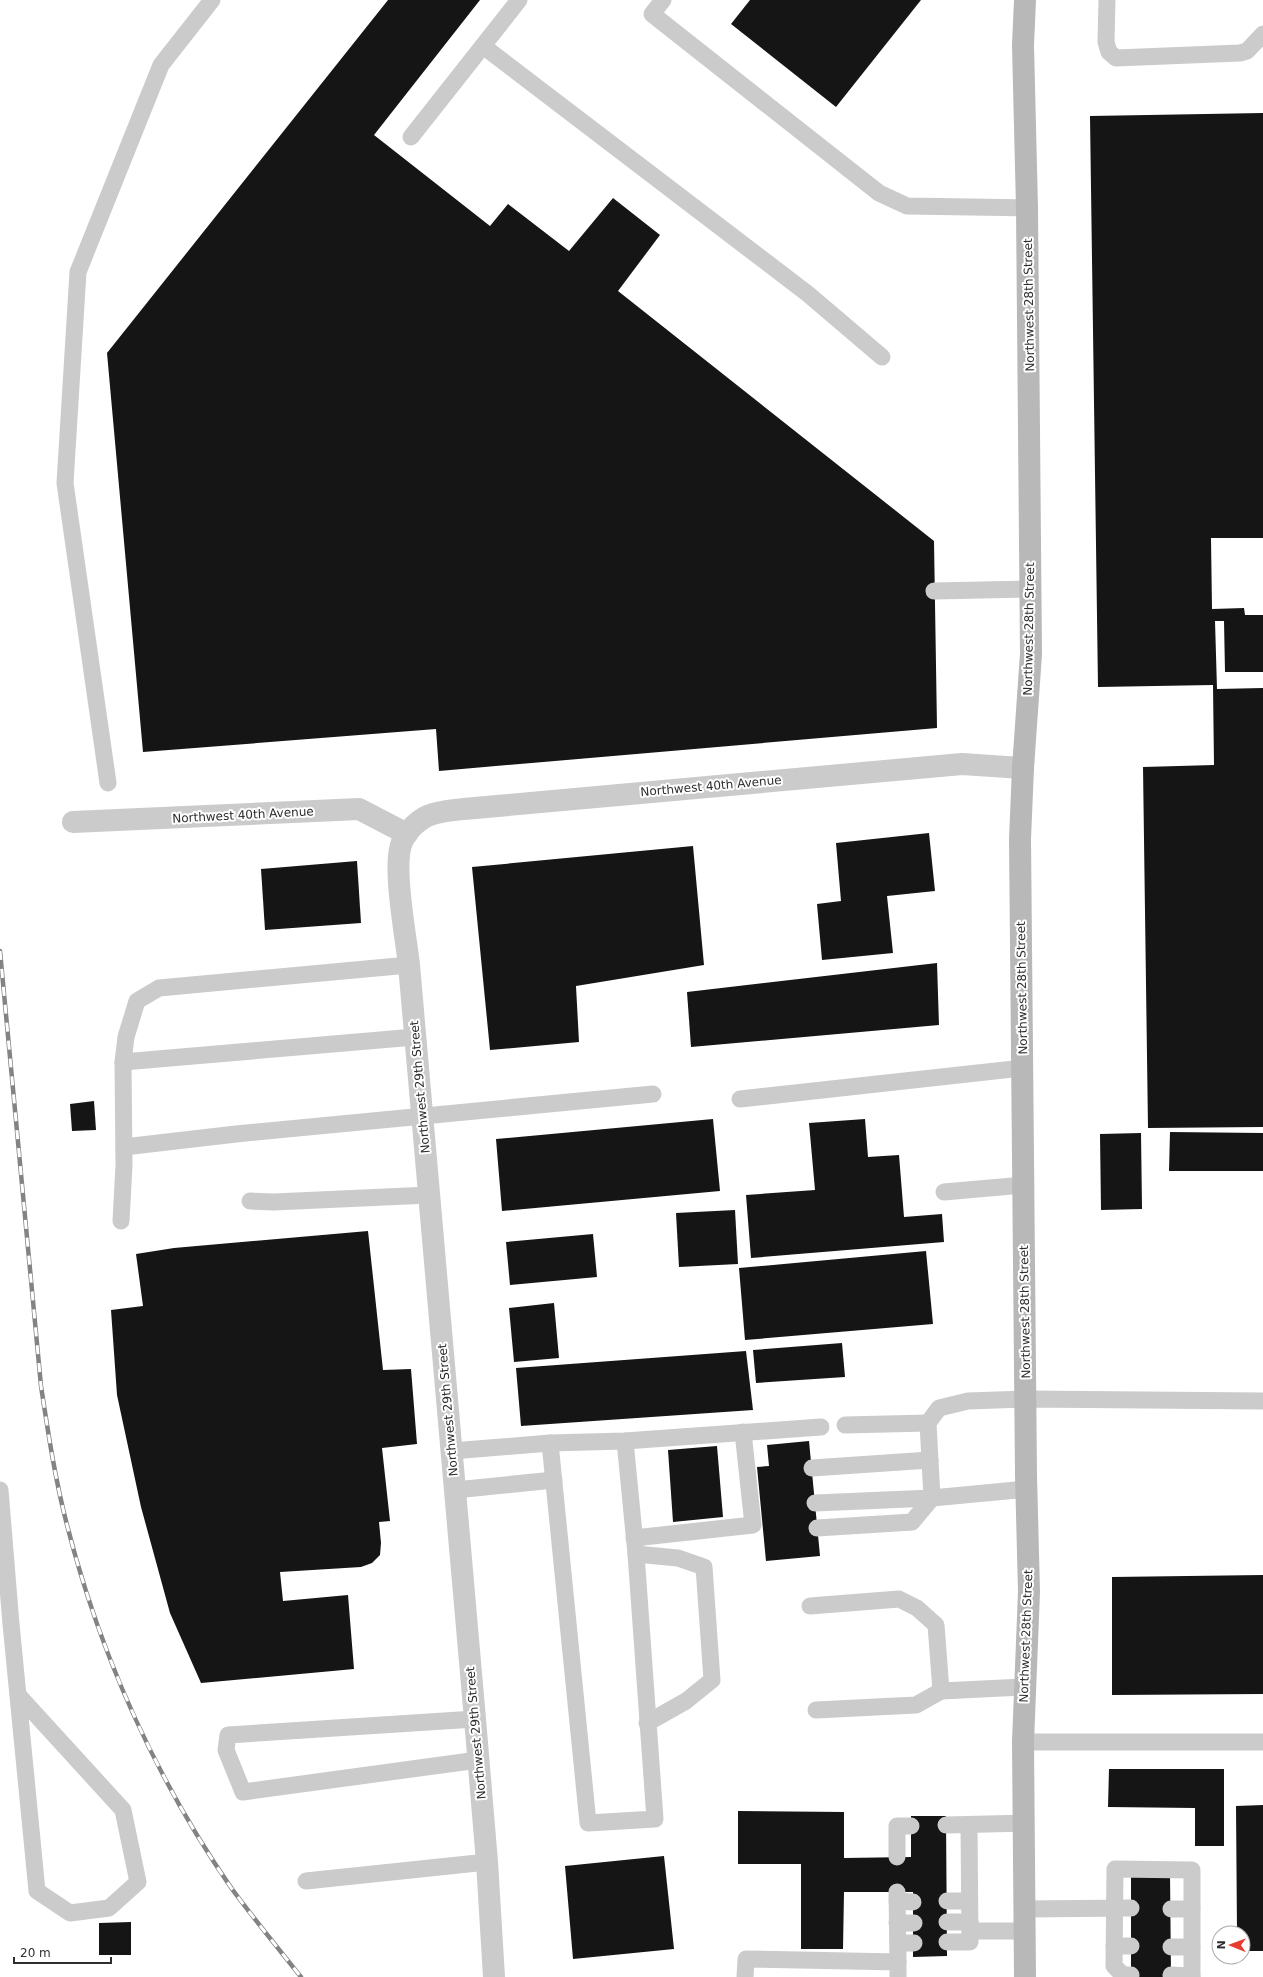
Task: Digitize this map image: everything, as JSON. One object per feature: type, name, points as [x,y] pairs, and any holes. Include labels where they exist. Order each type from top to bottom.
[{"type":"street","name":"Northwest 28th Street","points":[[1025,0],[1023,45],[1027,208],[1032,654],[1023,768],[1020,839],[1029,1592],[1023,1742],[1025,1977]]},
{"type":"street","name":"Northwest 40th Avenue","points":[[73,822],[359,809],[404,838],[420,820],[433,814],[464,809],[962,764],[1023,768]]},
{"type":"street","name":"Northwest 29th Street","points":[[404,838],[399,861],[399,884],[416,1037],[456,1490],[487,1862],[494,1977]]},
{"type":"lane","points":[[108,783],[64,483],[78,272],[161,65],[212,0]]},
{"type":"lane","points":[[411,137],[519,0]]},
{"type":"lane","points":[[663,0],[652,14],[879,193],[907,206],[1027,208]]},
{"type":"lane","points":[[1107,0],[1106,42],[1109,52],[1116,58],[1240,53],[1247,51],[1263,34]]},
{"type":"lane","points":[[483,46],[808,294],[882,357]]},
{"type":"lane","points":[[934,591],[1031,589]]},
{"type":"lane","points":[[120,1221],[124,1147],[123,1062],[126,1037],[137,1001],[159,988],[409,965]]},
{"type":"lane","points":[[123,1062],[416,1037]]},
{"type":"lane","points":[[740,1099],[1023,1068]]},
{"type":"lane","points":[[124,1147],[236,1134],[653,1094]]},
{"type":"lane","points":[[944,1192],[1024,1185]]},
{"type":"lane","points":[[250,1201],[274,1202],[429,1195]]},
{"type":"lane","points":[[817,1528],[912,1522],[932,1498],[928,1422],[939,1408],[968,1401],[1026,1399],[1263,1401]]},
{"type":"lane","points":[[845,1426],[928,1422]]},
{"type":"lane","points":[[452,1451],[550,1443],[625,1441],[821,1427]]},
{"type":"lane","points":[[635,1546],[757,1519],[753,1475],[743,1432]]},
{"type":"lane","points":[[550,1443],[588,1823],[655,1819],[635,1546],[625,1441]]},
{"type":"lane","points":[[812,1468],[930,1460]]},
{"type":"lane","points":[[456,1490],[554,1480]]},
{"type":"lane","points":[[815,1503],[932,1498],[1027,1489]]},
{"type":"lane","points":[[0,1490],[18,1695],[37,1891],[70,1913],[109,1908],[138,1882],[123,1810],[18,1695]]},
{"type":"lane","points":[[635,1546],[704,1567],[706,1589],[712,1680],[686,1701],[647,1723]]},
{"type":"lane","points":[[810,1606],[899,1599],[917,1608],[936,1625],[941,1691]]},
{"type":"lane","points":[[816,1710],[916,1705],[941,1691],[1025,1687]]},
{"type":"lane","points":[[475,1719],[228,1735],[226,1750],[243,1792],[478,1760]]},
{"type":"lane","points":[[1023,1742],[1263,1742]]},
{"type":"lane","points":[[946,1825],[1024,1823]]},
{"type":"lane","points":[[947,1942],[970,1942],[968,1825]]},
{"type":"lane","points":[[898,1857],[897,1826],[911,1826]]},
{"type":"lane","points":[[306,1881],[487,1862]]},
{"type":"lane","points":[[1131,1975],[1123,1975],[1114,1966],[1122,1946],[1123,1909],[1115,1869],[1192,1870],[1192,1976],[1171,1975]]},
{"type":"lane","points":[[745,1977],[746,1959],[898,1969],[906,1943],[903,1898]]},
{"type":"lane","points":[[947,1901],[969,1901]]},
{"type":"lane","points":[[1025,1909],[1123,1909]]},
{"type":"lane","points":[[1170,1909],[1192,1909]]},
{"type":"lane","points":[[947,1922],[970,1926],[1025,1931]]},
{"type":"lane","points":[[1171,1947],[1192,1947]]},
{"type":"building","points":[[388,0],[480,0],[374,135],[490,226],[508,204],[569,251],[613,198],[660,235],[618,291],[934,541],[937,728],[439,771],[436,729],[143,752],[107,353]]},
{"type":"building","points":[[750,0],[921,0],[836,107],[731,24]]},
{"type":"building","points":[[1263,113],[1263,538],[1211,538],[1212,609],[1244,608],[1245,615],[1263,615],[1263,672],[1225,672],[1224,621],[1215,621],[1217,689],[1263,688],[1263,1127],[1148,1128],[1143,767],[1214,765],[1213,685],[1098,687],[1090,116]]},
{"type":"building","points":[[929,833],[935,891],[887,896],[893,953],[822,960],[817,904],[841,901],[836,843]]},
{"type":"building","points":[[693,846],[704,965],[576,986],[579,1042],[490,1050],[472,867]]},
{"type":"building","points":[[357,861],[361,923],[265,930],[261,869]]},
{"type":"building","points":[[937,963],[939,1025],[691,1047],[687,992]]},
{"type":"building","points":[[94,1101],[96,1130],[72,1131],[70,1104]]},
{"type":"building","points":[[713,1119],[720,1191],[502,1211],[496,1139]]},
{"type":"building","points":[[865,1119],[868,1157],[899,1155],[904,1217],[942,1214],[944,1242],[751,1258],[746,1195],[815,1190],[809,1123]]},
{"type":"building","points":[[1170,1132],[1263,1133],[1263,1171],[1169,1171]]},
{"type":"building","points":[[1141,1133],[1142,1209],[1101,1210],[1100,1134]]},
{"type":"building","points":[[735,1210],[738,1264],[679,1267],[676,1213]]},
{"type":"building","points":[[368,1231],[383,1370],[411,1369],[417,1444],[382,1448],[390,1521],[379,1522],[381,1543],[380,1555],[372,1563],[361,1567],[280,1572],[283,1601],[348,1595],[354,1669],[201,1683],[170,1613],[141,1507],[117,1395],[111,1310],[143,1306],[136,1254],[174,1248]]},
{"type":"building","points":[[593,1234],[597,1277],[510,1285],[506,1242]]},
{"type":"building","points":[[926,1251],[933,1324],[745,1340],[739,1268]]},
{"type":"building","points":[[554,1303],[559,1358],[514,1362],[509,1308]]},
{"type":"building","points":[[842,1343],[845,1377],[756,1383],[753,1350]]},
{"type":"building","points":[[746,1351],[753,1410],[521,1426],[516,1368]]},
{"type":"building","points":[[809,1441],[820,1556],[766,1561],[757,1467],[769,1466],[767,1445]]},
{"type":"building","points":[[717,1446],[723,1517],[673,1522],[668,1450]]},
{"type":"building","points":[[1263,1575],[1263,1694],[1112,1695],[1112,1577]]},
{"type":"building","points":[[1109,1769],[1224,1769],[1224,1846],[1195,1846],[1195,1808],[1108,1807]]},
{"type":"building","points":[[1263,1805],[1263,1951],[1251,1951],[1251,1925],[1237,1925],[1236,1806]]},
{"type":"building","points":[[738,1811],[844,1812],[844,1858],[911,1857],[911,1816],[946,1816],[947,1956],[913,1957],[913,1892],[844,1892],[843,1949],[801,1949],[801,1864],[738,1864]]},
{"type":"building","points":[[664,1856],[674,1949],[573,1959],[565,1866]]},
{"type":"building","points":[[1131,1871],[1170,1873],[1171,1977],[1131,1977]]},
{"type":"building","points":[[131,1922],[131,1955],[99,1955],[99,1923]]},
{"type":"railway","points":[[0,951],[41,1386],[59,1490],[80,1573],[96,1621],[133,1714],[155,1760],[179,1804],[204,1847],[232,1889],[301,1977]]}]
